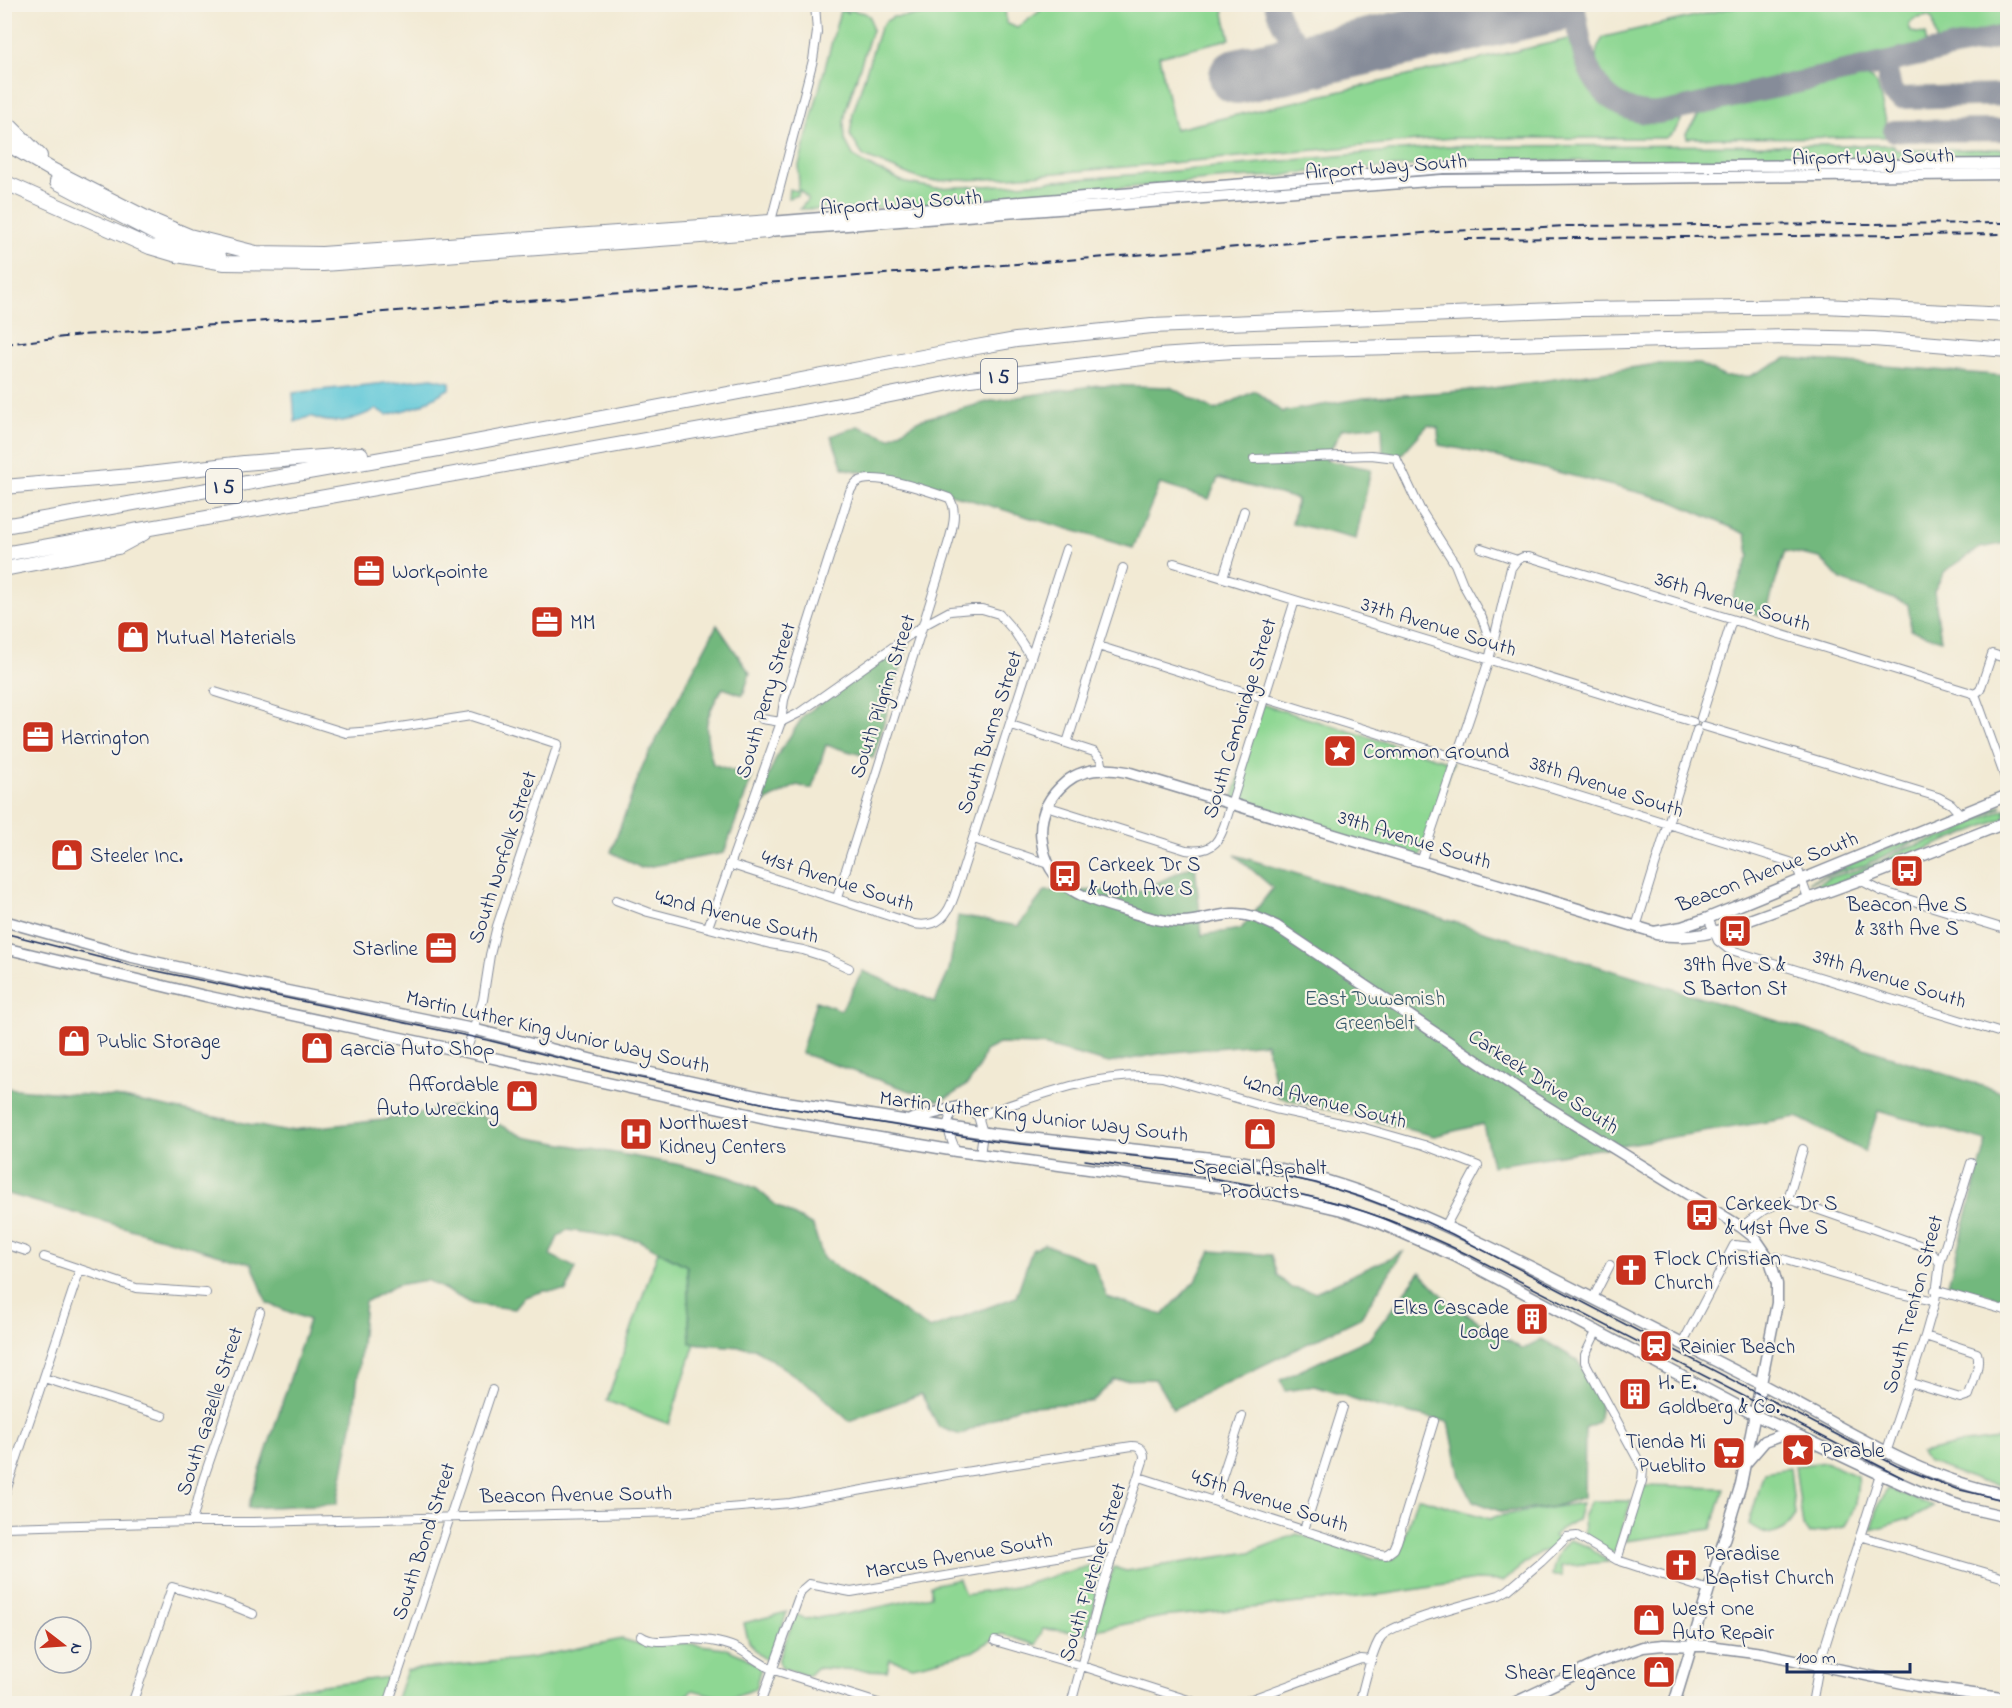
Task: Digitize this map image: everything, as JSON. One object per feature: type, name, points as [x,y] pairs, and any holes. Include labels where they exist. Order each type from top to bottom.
[{"type":"highway","points":[[4,120],[42,157],[79,183]]},
{"type":"highway","points":[[4,142],[52,170],[171,230],[222,246],[256,253],[322,254],[770,226]]},
{"type":"highway","points":[[4,153],[164,238],[215,255],[253,263]]},
{"type":"highway","points":[[4,182],[117,233],[159,249],[204,261],[323,264],[770,226]]},
{"type":"highway","name":"I 5","points":[[4,526],[444,448],[1016,340],[1111,329],[1229,321],[1580,309],[1824,306],[2007,315]]},
{"type":"highway","name":"I 5","points":[[4,554],[820,409],[970,379],[1159,356],[1257,350],[1789,337],[1875,339],[2007,350]]},
{"type":"highway","points":[[4,487],[244,463],[444,448]]},
{"type":"highway","points":[[4,569],[118,547],[154,527]]},
{"type":"main road","name":"Airport Way South","points":[[770,226],[1444,168],[2007,165]]},
{"type":"main road","name":"Airport Way South","points":[[770,226],[1442,180],[2007,174]]},
{"type":"main road","name":"39th Avenue South","points":[[1103,769],[1128,772],[1164,782],[1654,932]]},
{"type":"main road","points":[[1046,806],[1060,787],[1070,779],[1103,769]]},
{"type":"main road","name":"Beacon Avenue South","points":[[1654,932],[1682,927],[1708,918],[2007,795]]},
{"type":"main road","name":"Carkeek Drive South","points":[[1046,806],[1041,830],[1044,853],[1048,864],[1061,882],[1078,894],[1148,917],[1195,922],[1230,914],[1241,914],[1276,926],[1523,1092],[1741,1227],[1755,1238],[1766,1254]]},
{"type":"main road","name":"Beacon Avenue South","points":[[1654,932],[1666,936],[1686,937],[1714,933],[1860,880],[2007,822]]},
{"type":"main road","name":"Martin Luther King Junior Way South","points":[[4,921],[146,960],[473,1029],[609,1064],[739,1093],[983,1133],[1265,1165],[1338,1183],[1382,1198],[1446,1225],[1682,1344],[1886,1453],[1963,1484],[2007,1495]]},
{"type":"main road","name":"Martin Luther King Junior Way South","points":[[4,948],[216,999],[775,1120],[980,1155],[1261,1192],[1342,1210],[1427,1242],[1755,1415],[1880,1474],[1927,1495],[2007,1517]]},
{"type":"main road","points":[[904,1120],[958,1107]]},
{"type":"main road","points":[[1674,1704],[1746,1463],[1777,1303],[1777,1284],[1766,1254]]},
{"type":"main road","points":[[1746,1463],[1765,1441],[1779,1434],[1790,1432]]},
{"type":"main road","points":[[1512,1704],[1622,1653],[1644,1647],[1691,1645],[1762,1653],[1917,1686],[2007,1699]]},
{"type":"street","points":[[770,226],[813,60],[817,32],[815,4]]},
{"type":"street","points":[[1254,459],[1371,455],[1396,458],[1420,509],[1455,564],[1482,618],[1492,646]]},
{"type":"street","name":"South Pilgrim Street","points":[[837,898],[924,625],[951,532],[953,504],[949,498],[888,481],[863,480],[856,483]]},
{"type":"street","name":"South Perry Street","points":[[708,927],[781,722],[788,689],[850,491],[856,483]]},
{"type":"street","points":[[1222,578],[1244,511]]},
{"type":"street","name":"36th Avenue South","points":[[1481,548],[1517,560],[1523,556],[1529,557],[1975,694]]},
{"type":"street","name":"South Burns Street","points":[[936,922],[952,903],[1066,549]]},
{"type":"street","points":[[1421,862],[1489,660],[1511,568],[1517,560]]},
{"type":"street","name":"37th Avenue South","points":[[1174,563],[1938,797],[1951,804],[1961,815]]},
{"type":"street","points":[[1067,743],[1123,568]]},
{"type":"street","name":"South Cambridge Street","points":[[1046,806],[1186,850],[1201,851],[1213,845],[1222,833],[1295,600]]},
{"type":"street","points":[[762,719],[781,722],[799,713],[924,625],[950,611],[962,609],[999,614],[1008,623],[1031,657]]},
{"type":"street","points":[[1636,927],[1732,620]]},
{"type":"street","name":"38th Avenue South","points":[[1098,646],[1790,862],[1797,867],[1802,878]]},
{"type":"street","points":[[2007,659],[1992,654],[1980,690],[1975,694],[2007,786]]},
{"type":"street","name":"South Norfolk Street","points":[[215,692],[346,734],[374,732],[471,716],[558,744],[497,926],[483,1000],[466,1052]]},
{"type":"street","points":[[1011,725],[1097,754],[1101,759],[1103,769]]},
{"type":"street","points":[[974,839],[1048,864]]},
{"type":"street","name":"41st Avenue South","points":[[729,864],[915,924],[928,926],[936,922]]},
{"type":"street","points":[[1802,878],[1808,898]]},
{"type":"street","points":[[1860,880],[1881,891],[2007,930]]},
{"type":"street","name":"42nd Avenue South","points":[[616,900],[648,912],[770,944],[803,950],[849,968]]},
{"type":"street","name":"39th Avenue South","points":[[1708,918],[1714,933],[1728,949],[2007,1035]]},
{"type":"street","name":"42nd Avenue South","points":[[978,1116],[1060,1089],[1095,1081],[1145,1076],[1162,1077],[1275,1109],[1364,1128],[1424,1145],[1478,1166],[1446,1225]]},
{"type":"street","points":[[956,1151],[947,1127],[950,1114],[958,1107],[978,1116],[983,1133],[980,1155]]},
{"type":"street","points":[[1788,1199],[1803,1149]]},
{"type":"street","name":"South Trenton Street","points":[[1886,1453],[1925,1336],[1935,1300],[1940,1263],[1971,1163]]},
{"type":"street","points":[[1741,1227],[1764,1210],[1788,1199],[1928,1248],[1940,1263]]},
{"type":"street","points":[[4,1244],[26,1251]]},
{"type":"street","points":[[1682,1344],[1734,1245],[1896,1293],[1935,1300]]},
{"type":"street","points":[[44,1257],[136,1288],[206,1293]]},
{"type":"street","points":[[1593,1298],[1610,1265]]},
{"type":"street","points":[[4,1497],[80,1269]]},
{"type":"street","points":[[1935,1290],[2007,1311]]},
{"type":"street","name":"South Gazelle Street","points":[[192,1522],[203,1480],[260,1312]]},
{"type":"street","points":[[1597,1330],[1586,1354],[1586,1362],[1643,1469],[1642,1480],[1617,1560]]},
{"type":"street","points":[[1911,1383],[1960,1398],[1969,1395],[1973,1382],[1979,1360],[1977,1353],[1925,1336]]},
{"type":"street","points":[[44,1378],[163,1416]]},
{"type":"street","name":"South Bond Street","points":[[388,1704],[492,1390]]},
{"type":"street","points":[[1304,1530],[1343,1407]]},
{"type":"street","points":[[1214,1501],[1242,1416]]},
{"type":"street","name":"45th Avenue South","points":[[1139,1477],[1374,1553],[1390,1553],[1397,1542],[1434,1421]]},
{"type":"street","name":"Beacon Avenue South","points":[[4,1527],[680,1512],[773,1505],[1132,1446],[1143,1450]]},
{"type":"street","name":"South Fletcher Street","points":[[1071,1704],[1116,1547],[1139,1477],[1144,1458],[1143,1450]]},
{"type":"street","points":[[1812,1704],[1820,1665],[1880,1474]]},
{"type":"street","points":[[1359,1704],[1376,1647],[1382,1637],[1391,1630],[1499,1595],[1541,1562],[1563,1539],[1572,1535],[1584,1539],[1617,1560],[1709,1590]]},
{"type":"street","points":[[1860,1536],[2007,1579]]},
{"type":"street","name":"Marcus Avenue South","points":[[771,1669],[801,1591],[809,1584],[851,1592],[1116,1547]]},
{"type":"street","points":[[132,1704],[172,1587],[226,1603],[253,1614]]},
{"type":"street","points":[[641,1636],[650,1641],[694,1639],[724,1644],[747,1654],[771,1669],[881,1704]]},
{"type":"street","points":[[995,1641],[1201,1704]]},
{"type":"street","points":[[1238,1704],[1361,1659],[1372,1660]]},
{"type":"street","points":[[760,1704],[771,1669]]},
{"type":"green space","points":[[992,4],[1005,5],[1006,23],[1017,28],[1040,11],[1038,5],[1222,5],[1230,39],[1159,56],[1175,129],[1573,38],[1577,59],[1584,77],[1599,96],[1609,104],[1630,116],[1642,119],[1658,120],[1679,117],[1681,121],[1674,132],[1665,138],[1452,138],[988,179],[931,181],[917,178],[863,156],[850,135],[853,113],[880,28],[893,17],[956,13]]},
{"type":"green space","points":[[1747,4],[2007,5],[2007,28],[1937,45],[1933,20],[1928,16],[1914,19],[1909,25],[1911,32],[1925,34],[1927,46],[1662,105],[1643,104],[1625,99],[1609,88],[1599,72],[1596,54],[1604,37]]},
{"type":"green space","points":[[850,10],[865,13],[870,17],[872,30],[846,110],[845,140],[853,155],[861,162],[906,183],[934,188],[1141,174],[1446,146],[1893,145],[1896,150],[2008,149],[2007,157],[1474,162],[1228,178],[843,210],[800,209],[808,199],[800,190],[798,195],[788,198],[789,189],[797,191],[799,185],[798,169],[840,11],[848,13]]},
{"type":"green space","points":[[1861,75],[1877,84],[1890,137],[1687,138],[1686,133],[1701,112]]},
{"type":"green space","points":[[1787,358],[2007,376],[2007,543],[1980,548],[1945,571],[1934,591],[1941,640],[1911,630],[1908,604],[1841,580],[1820,558],[1785,551],[1765,617],[1741,609],[1732,598],[1749,556],[1746,534],[1669,500],[1473,451],[1439,445],[1438,428],[1428,425],[1400,456],[1383,452],[1382,425],[1342,429],[1325,460],[1371,469],[1356,539],[1292,523],[1297,499],[1218,478],[1209,499],[1160,484],[1133,548],[913,483],[843,468],[831,436],[858,426],[890,438],[919,420],[991,401],[1098,385],[1170,387],[1215,410],[1255,391],[1282,412],[1364,398],[1486,389],[1657,364],[1699,364],[1725,377],[1750,376]]},
{"type":"green space","points":[[717,625],[750,673],[743,695],[723,688],[716,698],[708,716],[706,733],[710,752],[713,764],[752,777],[724,853],[641,868],[611,852],[643,765]]},
{"type":"green space","points":[[909,642],[873,758],[826,745],[812,789],[797,785],[755,807],[777,756],[804,715]]},
{"type":"green space","points":[[1261,704],[1453,763],[1418,861],[1231,804]]},
{"type":"green space","points":[[2001,805],[1947,833],[1911,843],[1865,865],[1808,882],[1921,835]]},
{"type":"green space","points":[[2005,809],[2005,818],[1815,892],[1809,888],[1831,877],[1880,862],[1904,849],[1954,834]]},
{"type":"green space","name":"East Duwamish Greenbelt","points":[[1235,855],[1836,1039],[2001,1092],[2007,1072],[2007,1300],[1948,1284],[1987,1141],[1878,1111],[1865,1152],[1797,1117],[1492,1166],[1483,1124],[1434,1136],[1278,1097],[1266,1043],[1164,1053],[1109,1063],[1043,1045],[999,1044],[985,1051],[974,1077],[964,1087],[939,1101],[801,1053],[816,1001],[841,1010],[863,971],[935,1002],[949,971],[958,916],[1018,926],[1045,891],[1143,890],[1195,864],[1202,935],[1241,929],[1273,888]]},
{"type":"green space","points":[[4,1088],[123,1098],[283,1131],[383,1120],[460,1105],[524,1137],[676,1164],[730,1177],[757,1189],[778,1207],[813,1226],[823,1258],[930,1329],[1016,1297],[1032,1250],[1044,1244],[1093,1263],[1107,1297],[1163,1315],[1196,1280],[1211,1251],[1271,1255],[1277,1275],[1291,1288],[1315,1292],[1403,1252],[1360,1318],[1173,1409],[1155,1379],[1114,1380],[1092,1402],[1018,1407],[960,1435],[939,1427],[921,1394],[849,1421],[816,1390],[754,1348],[690,1343],[687,1266],[638,1240],[567,1230],[558,1237],[550,1255],[576,1268],[566,1291],[544,1291],[525,1297],[515,1309],[472,1304],[427,1280],[397,1285],[365,1302],[354,1415],[337,1504],[248,1508],[309,1320],[267,1303],[252,1264],[5,1193]]},
{"type":"green space","points":[[658,1251],[687,1266],[690,1342],[695,1343],[669,1424],[607,1401]]},
{"type":"green space","points":[[1420,1272],[1450,1303],[1522,1349],[1542,1339],[1577,1360],[1602,1401],[1598,1422],[1585,1428],[1584,1497],[1553,1507],[1502,1512],[1473,1501],[1460,1477],[1449,1422],[1379,1407],[1315,1386],[1286,1391],[1280,1380],[1370,1338]]},
{"type":"green space","points":[[2007,1438],[2007,1486],[1982,1482],[1927,1462],[1921,1453],[1965,1443]]},
{"type":"green space","points":[[1825,1462],[1857,1476],[1856,1496],[1851,1516],[1844,1527],[1810,1534],[1803,1527],[1795,1466]]},
{"type":"green space","points":[[1790,1468],[1795,1515],[1785,1528],[1775,1533],[1769,1534],[1756,1529],[1749,1524],[1764,1472]]},
{"type":"green space","points":[[1643,1486],[1724,1488],[1712,1529],[1626,1541]]},
{"type":"green space","points":[[1888,1489],[1933,1506],[1911,1518],[1872,1530],[1879,1502]]},
{"type":"green space","points":[[1417,1497],[1490,1519],[1582,1503],[1577,1520],[1554,1536],[1558,1539],[1552,1549],[1540,1552],[1503,1581],[1476,1580],[1387,1594],[1162,1617],[1095,1630],[1113,1567],[1126,1571],[1250,1552],[1297,1534],[1374,1558],[1391,1560],[1399,1555]]},
{"type":"green space","points":[[1591,1501],[1631,1501],[1615,1553],[1609,1552],[1584,1535],[1583,1517]]},
{"type":"green space","points":[[1569,1540],[1587,1546],[1609,1562],[1561,1566],[1562,1576],[1552,1576],[1557,1556]]},
{"type":"green space","points":[[1106,1561],[1087,1633],[1043,1629],[1036,1645],[1002,1634],[972,1652],[913,1666],[890,1659],[887,1671],[816,1668],[808,1676],[782,1668],[778,1661],[796,1614],[805,1619],[847,1614],[931,1596],[931,1585],[959,1579],[965,1595],[1015,1587]]},
{"type":"green space","points":[[787,1612],[779,1636],[767,1660],[751,1645],[744,1623]]},
{"type":"green space","points":[[622,1639],[646,1646],[685,1643],[724,1648],[761,1667],[755,1689],[727,1699],[693,1690],[687,1695],[683,1704],[395,1704],[407,1670],[531,1658]]},
{"type":"green space","points":[[392,1677],[383,1703],[207,1703],[306,1687]]},
{"type":"water","points":[[432,378],[450,382],[450,388],[419,406],[387,415],[376,409],[344,421],[327,421],[311,416],[295,422],[293,393]]},
{"type":"taxiway","points":[[1275,4],[1285,28],[1299,43],[1318,50],[1344,52]]},
{"type":"taxiway","points":[[1574,4],[1581,46],[1597,83],[1617,103],[1631,110],[1646,113],[1677,109],[2008,35]]},
{"type":"taxiway","points":[[1885,63],[1892,93],[1900,98],[2008,95]]},
{"type":"taxiway","points":[[1894,131],[2008,130]]},
{"type":"runway","points":[[1237,76],[1556,4]]},
{"type":"tram line","points":[[4,933],[133,966],[487,1040],[631,1076],[776,1106],[993,1141],[1218,1165],[1316,1183],[1364,1198],[1452,1234],[1897,1466],[1956,1489],[2008,1501]]},
{"type":"tram line","points":[[1085,1160],[1276,1189],[1347,1206],[1389,1220],[1471,1256],[1903,1478]]},
{"type":"railway","points":[[4,344],[82,335],[1449,231],[1567,226],[2008,223]]},
{"type":"railway","points":[[1464,239],[2008,234]]},
{"type":"place","name":"Workpointe","points":[[369,571]]},
{"type":"place","name":"MM","points":[[547,622]]},
{"type":"place","name":"Mutual Materials","points":[[133,637]]},
{"type":"place","name":"Harrington","points":[[38,737]]},
{"type":"place","name":"Common Ground","points":[[1340,751]]},
{"type":"place","name":"Steeler Inc.","points":[[67,855]]},
{"type":"place","name":"Beacon Ave S & 38th Ave S","points":[[1907,871]]},
{"type":"place","name":"Carkeek Dr S & 40th Ave S","points":[[1065,876]]},
{"type":"place","name":"39th Ave S & S Barton St","points":[[1735,931]]},
{"type":"place","name":"Starline","points":[[441,948]]},
{"type":"place","name":"Public Storage","points":[[74,1041]]},
{"type":"place","name":"Garcia Auto Shop","points":[[317,1048]]},
{"type":"place","name":"Affordable Auto Wrecking","points":[[522,1096]]},
{"type":"place","name":"Northwest Kidney Centers","points":[[636,1134]]},
{"type":"place","name":"Special Asphalt Products","points":[[1260,1134]]},
{"type":"place","name":"Carkeek Dr S & 41st Ave S","points":[[1702,1215]]},
{"type":"place","name":"Flock Christian Church","points":[[1631,1270]]},
{"type":"place","name":"Elks Cascade Lodge","points":[[1532,1319]]},
{"type":"place","name":"Rainier Beach","points":[[1656,1346]]},
{"type":"place","name":"H. E. Goldberg & Co.","points":[[1635,1394]]},
{"type":"place","name":"Parable","points":[[1798,1450]]},
{"type":"place","name":"Tienda Mi Pueblito","points":[[1729,1453]]},
{"type":"place","name":"Paradise Baptist Church","points":[[1681,1565]]},
{"type":"place","name":"West One Auto Repair","points":[[1649,1620]]},
{"type":"place","name":"Shear Elegance","points":[[1659,1672]]}]
